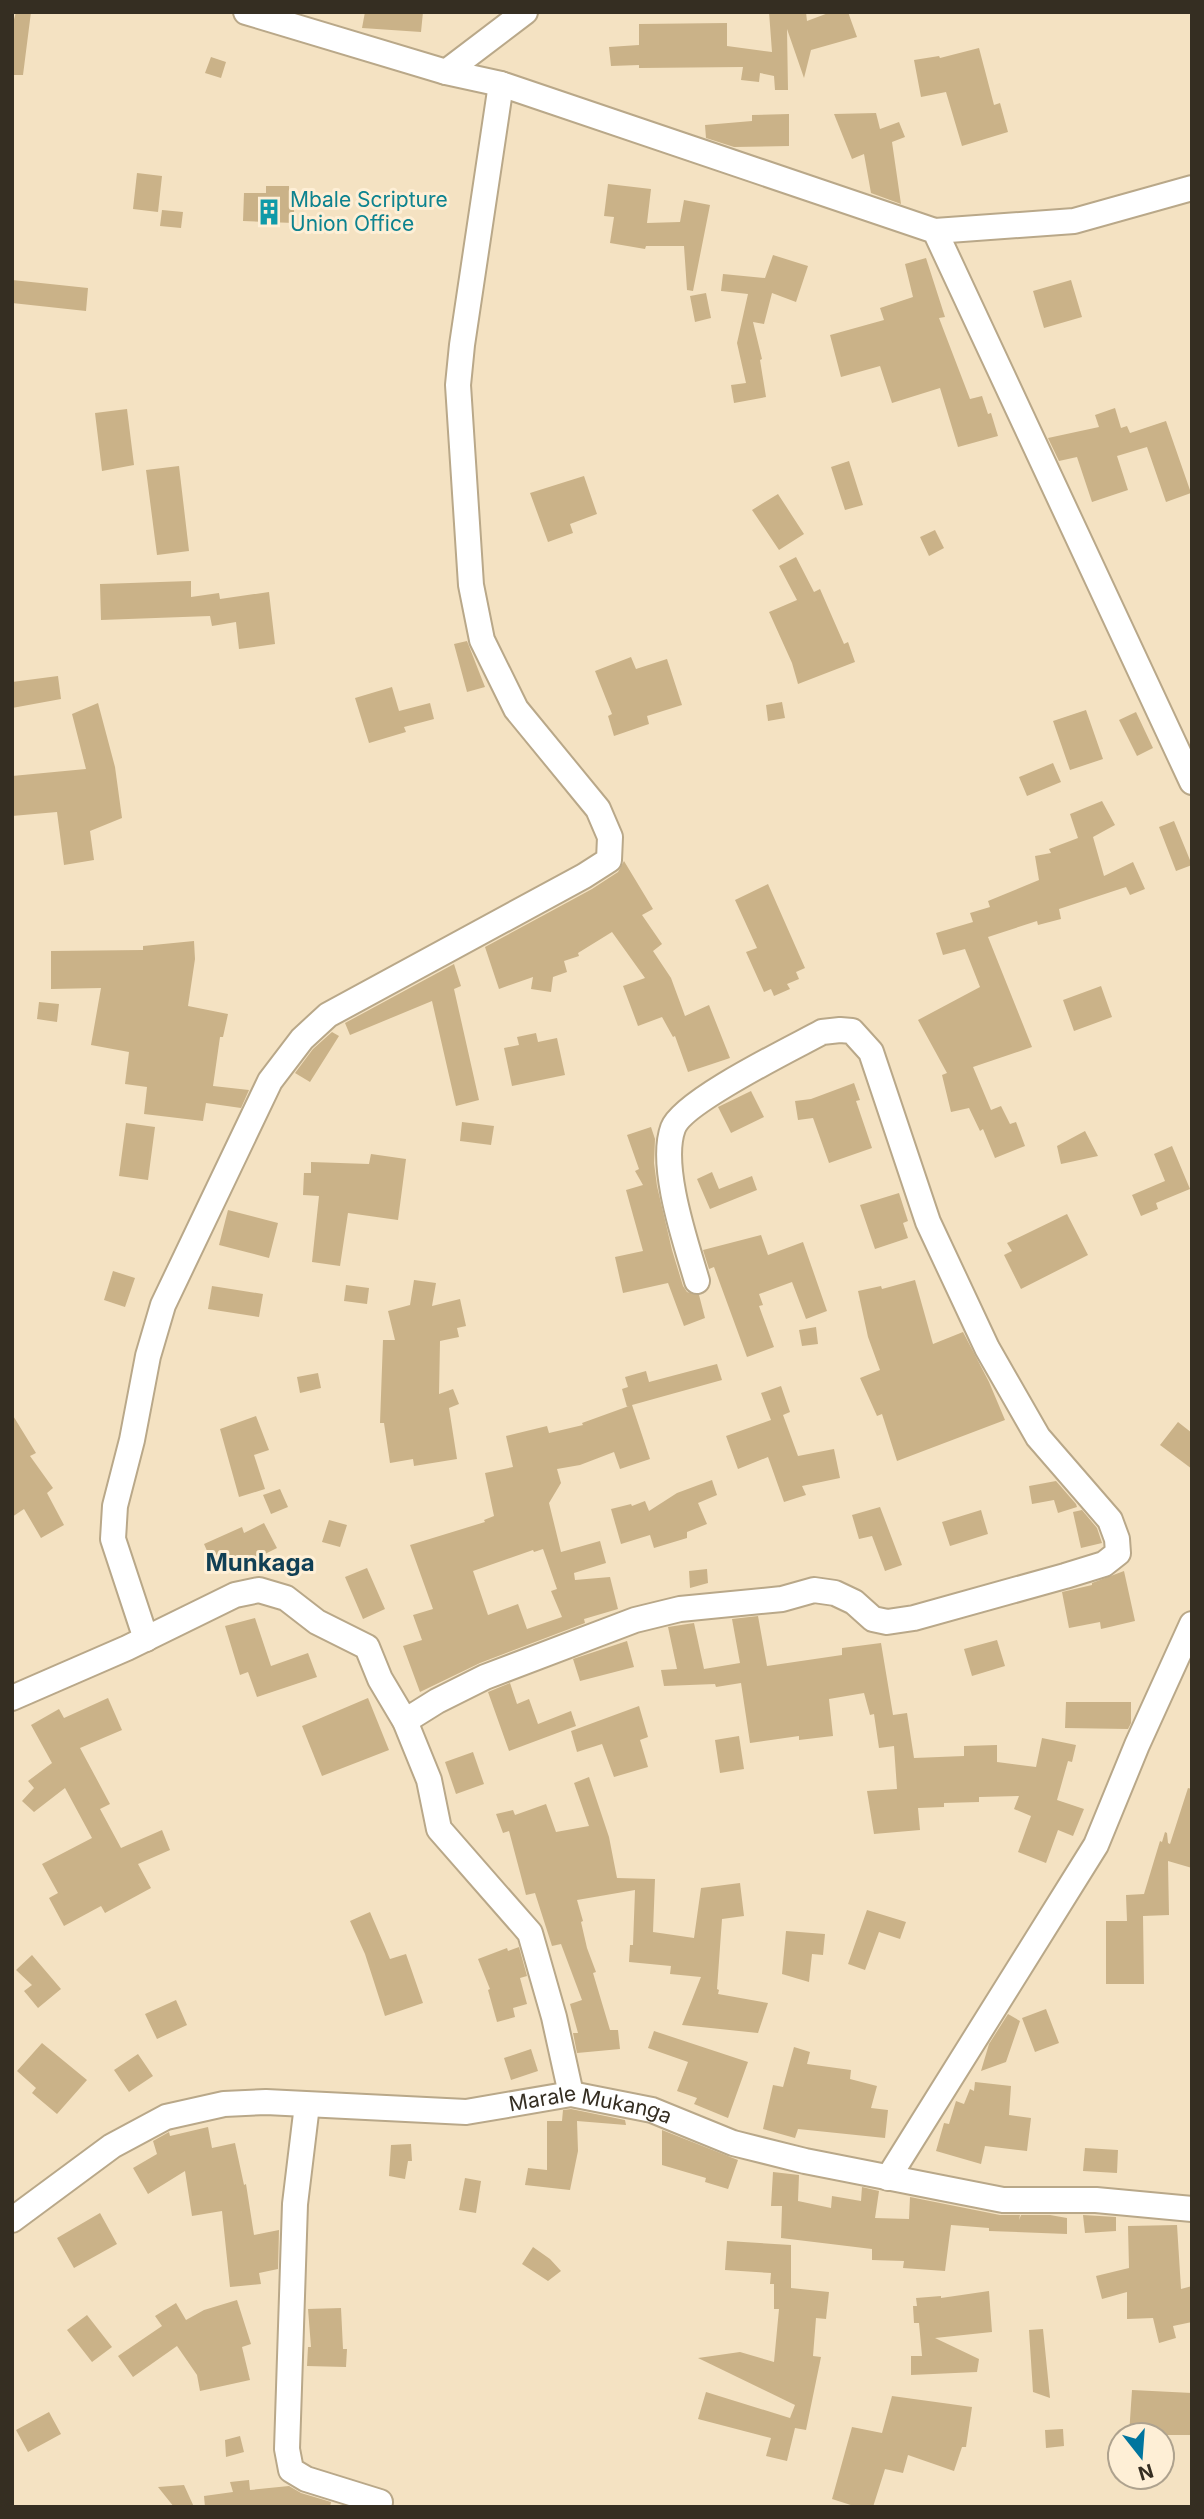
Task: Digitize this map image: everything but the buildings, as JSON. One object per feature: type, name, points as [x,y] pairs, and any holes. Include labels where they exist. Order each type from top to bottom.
[{"type":"street","points":[[246,12],[446,72],[501,84],[935,230],[1074,221],[1192,188]]},
{"type":"street","points":[[446,72],[525,12]]},
{"type":"street","points":[[146,1639],[113,1539],[115,1506],[132,1440],[148,1356],[163,1304],[270,1081],[302,1040],[328,1015],[609,860],[610,837],[598,809],[516,709],[482,640],[471,585],[458,385],[501,84]]},
{"type":"street","points":[[935,230],[1192,782]]},
{"type":"street","points":[[405,1721],[437,1701],[485,1677],[635,1620],[680,1609],[782,1599],[814,1590],[835,1593],[854,1602],[873,1619],[887,1622],[914,1618],[1065,1576],[1104,1564],[1118,1553],[1111,1520],[1038,1437],[987,1348],[928,1222],[871,1052],[852,1031],[822,1032],[705,1096],[673,1126],[669,1156],[676,1209],[697,1281]]},
{"type":"street","points":[[12,1698],[146,1639],[235,1595],[259,1590],[286,1598],[317,1622],[366,1647],[380,1679],[405,1721],[429,1780],[439,1829],[530,1933],[554,2017],[571,2094]]},
{"type":"street","points":[[888,2178],[1096,1845],[1137,1745],[1192,1624]]},
{"type":"street","name":"Marale Mukanga","points":[[12,2220],[112,2146],[166,2117],[224,2104],[266,2102],[466,2112],[571,2094],[652,2110],[733,2143],[888,2178],[1003,2200],[1096,2200],[1192,2209]]},
{"type":"street","points":[[307,2105],[295,2204],[287,2449],[291,2470],[306,2479],[380,2502]]},
{"type":"place","name":"Mbale Scripture Union Office","points":[[269,212]]},
{"type":"district","name":"Munkaga","points":[[260,1563]]}]
